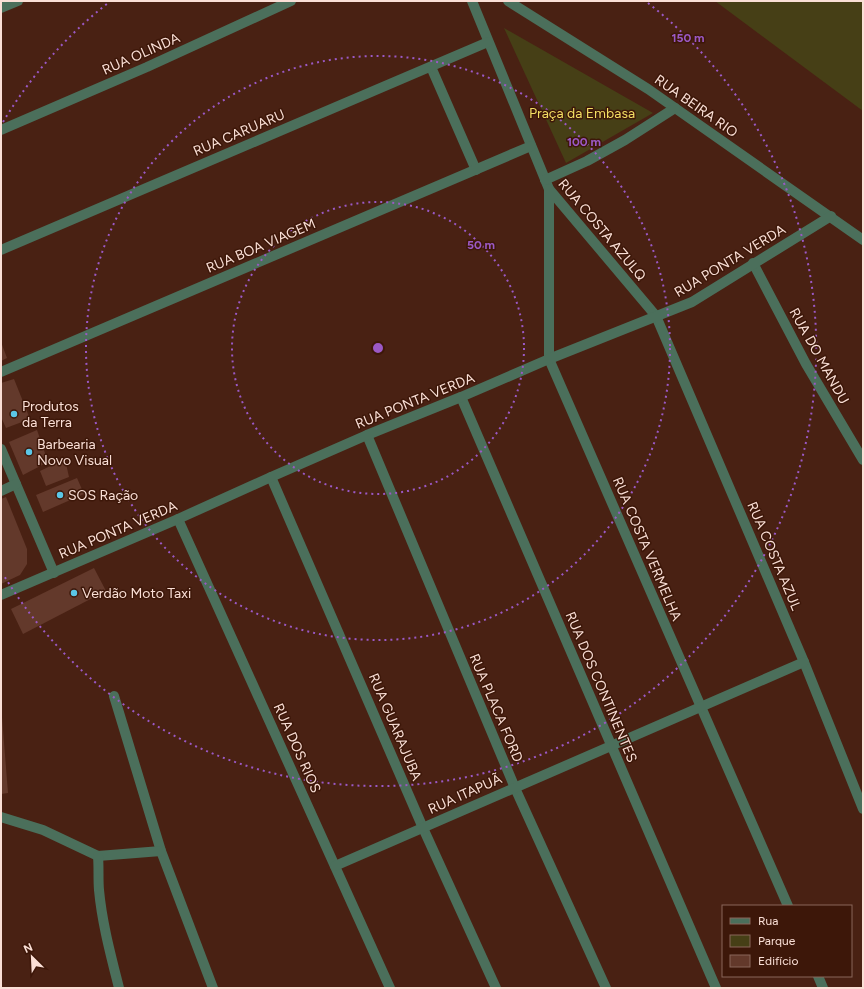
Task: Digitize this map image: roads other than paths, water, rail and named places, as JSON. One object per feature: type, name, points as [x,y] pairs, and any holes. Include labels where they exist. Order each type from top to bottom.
[{"type":"street","points":[[1,8],[18,1]]},
{"type":"street","name":"RUA OLINDA","points":[[1,130],[147,67],[291,1]]},
{"type":"street","name":"RUA COSTA AZULQ","points":[[472,1],[549,189],[656,316]]},
{"type":"street","name":"RUA BEIRA RIO","points":[[508,1],[648,89],[831,216],[863,240]]},
{"type":"street","name":"RUA CARUARU","points":[[1,250],[488,42]]},
{"type":"street","points":[[431,67],[476,170]]},
{"type":"street","points":[[545,180],[587,161],[625,140],[675,108]]},
{"type":"street","name":"RUA BOA VIAGEM","points":[[1,372],[531,146]]},
{"type":"street","name":"RUA COSTA VERMELHA","points":[[549,189],[549,359],[788,905]]},
{"type":"street","name":"RUA PONTA VERDA","points":[[1,595],[178,519],[367,435],[549,359],[656,316],[673,311],[692,302],[831,216]]},
{"type":"street","name":"RUA DO MANDU","points":[[753,264],[806,364],[863,460]]},
{"type":"street","name":"RUA COSTA AZUL","points":[[656,316],[860,794],[863,809]]},
{"type":"street","name":"RUA DOS CONTINENTES","points":[[461,397],[716,988]]},
{"type":"street","name":"RUA PLACA FORD","points":[[367,435],[514,788],[606,988]]},
{"type":"street","points":[[1,449],[54,572]]},
{"type":"street","name":"RUA GUARAJUBA","points":[[271,477],[423,828],[496,988]]},
{"type":"street","points":[[1,491],[16,484]]},
{"type":"street","name":"RUA DOS RIOS","points":[[178,519],[390,988]]},
{"type":"street","name":"RUA ITAPUÃ","points":[[335,866],[804,662]]},
{"type":"street","points":[[114,696],[161,851],[213,988]]},
{"type":"street","points":[[1,817],[43,830],[98,856],[161,851]]},
{"type":"street","points":[[98,856],[101,908],[119,988]]},
{"type":"street","points":[[818,977],[823,988]]},
{"type":"place","name":"Produtos da Terra","points":[[14,414]]},
{"type":"place","name":"Barbearia Novo Visual","points":[[29,452]]},
{"type":"place","name":"SOS Ração","points":[[60,495]]},
{"type":"place","name":"Verdão Moto Taxi","points":[[74,593]]},
{"type":"park label","name":"Praça da Embasa","points":[[582,113]]}]
